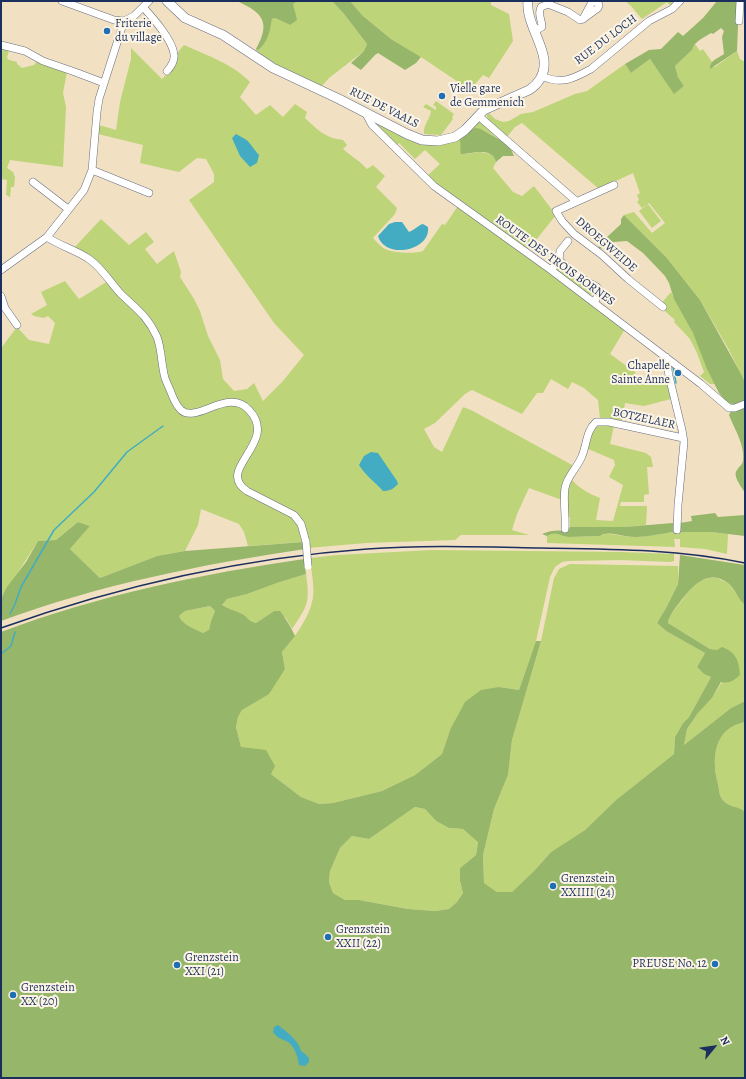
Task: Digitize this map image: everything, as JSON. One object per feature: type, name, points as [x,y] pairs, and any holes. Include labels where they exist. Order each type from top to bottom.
[{"type":"main road","name":"RUE DE VAALS","points":[[167,1],[185,18],[216,31],[273,68],[416,138],[438,141],[455,137],[465,130],[488,108],[532,88],[542,76]]},
{"type":"main road","points":[[528,1],[528,16],[544,58],[542,76]]},
{"type":"street","points":[[62,1],[114,20],[124,22],[130,19],[149,1]]},
{"type":"street","name":"RUE DU LOCH","points":[[542,76],[562,82],[591,69],[649,21],[672,9],[680,1]]},
{"type":"street","points":[[739,21],[740,1]]},
{"type":"street","points":[[534,31],[542,27],[539,16],[541,7],[548,4],[568,12],[579,19],[583,19]]},
{"type":"street","points":[[143,7],[160,26],[172,48],[174,55],[173,61],[167,71]]},
{"type":"street","points":[[1,270],[47,237],[84,190],[92,170],[97,112],[104,83],[124,22]]},
{"type":"street","points":[[1,45],[25,50],[43,61],[104,83]]},
{"type":"street","name":"ROUTE DES TROIS BORNES","points":[[365,112],[372,125],[434,186],[594,302],[716,395],[729,408],[735,408],[745,404]]},
{"type":"street","name":"DROEGWEIDE","points":[[479,115],[576,201]]},
{"type":"street","points":[[92,170],[149,193]]},
{"type":"street","points":[[34,182],[68,209]]},
{"type":"street","name":"DROEGWEIDE","points":[[614,185],[576,201],[556,212],[568,229],[602,255],[662,307]]},
{"type":"street","points":[[47,237],[91,261],[120,293],[141,312],[157,337],[165,379],[177,405],[183,412],[200,412],[228,402],[241,404],[249,408],[258,424],[258,431],[238,472],[236,480],[241,487],[247,491],[294,515],[301,524],[306,542],[308,566]]},
{"type":"street","points":[[551,270],[559,260],[560,251],[568,241]]},
{"type":"street","points":[[559,260],[577,276],[597,287],[599,290],[598,296],[594,302]]},
{"type":"street","points":[[1,296],[5,308],[17,324]]},
{"type":"street","name":"BOTZELAER","points":[[666,357],[683,438],[677,530]]},
{"type":"street","name":"BOTZELAER","points":[[566,528],[564,489],[583,454],[587,434],[596,422],[609,422],[683,438]]},
{"type":"green space","points":[[237,1],[298,1],[293,4],[297,20],[290,25],[275,18],[272,19],[266,41],[257,51],[256,49],[263,32],[262,19],[253,10]]},
{"type":"green space","points":[[298,1],[332,1],[367,44],[364,51],[329,78],[321,87],[287,72],[257,51],[266,41],[272,19],[275,18],[290,25],[293,4]]},
{"type":"green space","points":[[332,1],[350,1],[363,16],[391,39],[421,57],[416,63],[405,70],[378,53],[361,70],[351,63],[364,51],[367,44]]},
{"type":"green space","points":[[350,1],[491,1],[491,5],[509,14],[513,41],[489,78],[483,75],[470,90],[391,39],[363,16]]},
{"type":"green space","points":[[625,1],[676,1],[671,6],[667,2],[642,19]]},
{"type":"green space","points":[[717,1],[739,2],[737,51],[710,69],[712,62],[724,54],[722,37],[724,31],[721,28],[713,34],[711,33],[700,40],[675,66],[678,77],[684,86],[674,94],[650,59],[631,73],[625,64],[649,50],[661,49],[678,32],[683,36],[703,18]]},
{"type":"green space","points":[[695,44],[700,51],[703,49],[712,62],[710,66],[715,67],[737,51],[740,59],[745,62],[745,382],[728,348],[700,300],[666,257],[624,215],[634,212],[652,233],[665,223],[649,203],[642,208],[637,202],[639,200],[637,195],[640,193],[633,173],[599,189],[522,123],[515,127],[507,137],[487,118],[489,113],[495,119],[503,122],[509,121],[521,114],[533,112],[575,94],[587,91],[625,64],[631,73],[650,59],[674,93],[684,86],[678,77],[675,66],[692,50],[692,47]]},
{"type":"green space","points":[[184,45],[210,56],[236,70],[250,82],[240,97],[256,115],[270,105],[283,117],[295,104],[307,112],[305,118],[318,130],[331,137],[343,140],[347,145],[343,149],[367,169],[373,165],[385,176],[376,187],[397,208],[395,214],[373,238],[380,246],[388,250],[404,253],[423,251],[442,224],[445,225],[458,206],[508,241],[625,329],[610,354],[635,372],[639,385],[666,379],[671,399],[644,406],[625,403],[622,422],[600,419],[598,400],[584,388],[572,382],[568,389],[551,379],[543,393],[537,393],[522,414],[472,390],[465,394],[435,423],[424,429],[434,447],[442,452],[463,407],[471,410],[574,466],[569,476],[572,480],[583,489],[600,498],[596,520],[613,521],[623,485],[609,477],[615,465],[614,460],[586,448],[592,432],[597,426],[614,426],[610,444],[646,453],[651,457],[653,467],[647,467],[649,494],[644,495],[644,502],[621,502],[620,506],[647,506],[646,525],[624,527],[570,527],[570,517],[563,517],[562,500],[529,488],[517,514],[512,530],[529,535],[461,535],[455,540],[366,543],[308,548],[302,524],[256,495],[238,479],[258,433],[242,402],[209,406],[188,411],[179,406],[166,378],[163,352],[143,312],[74,248],[101,219],[129,245],[146,232],[154,242],[145,249],[157,264],[174,251],[181,272],[180,277],[200,311],[208,336],[220,360],[223,379],[234,391],[247,389],[254,383],[263,401],[283,381],[304,355],[274,323],[189,200],[214,182],[214,174],[206,159],[197,158],[179,172],[140,163],[143,145],[98,134],[99,125],[116,130],[120,102],[131,59],[131,48],[162,79],[169,71]]},
{"type":"green space","points":[[1,49],[9,50],[7,58],[17,62],[17,64],[22,68],[34,65],[37,61],[67,72],[63,93],[66,107],[63,167],[10,160],[7,168],[13,172],[15,177],[14,187],[11,187],[10,197],[6,195],[7,180],[1,179]]},
{"type":"green space","points":[[436,101],[454,114],[452,117],[453,119],[441,135],[424,134],[431,111],[423,107],[426,104],[436,110],[436,107],[433,105]]},
{"type":"green space","points":[[376,122],[439,144],[477,122],[481,122],[498,138],[481,129],[461,141],[460,151],[466,154],[480,152],[491,154],[495,158],[496,162],[493,168],[513,192],[522,196],[534,186],[556,215],[528,250],[427,176],[440,164],[425,150],[415,159],[399,143],[397,145],[376,124]]},
{"type":"green space","points":[[475,128],[481,129],[509,145],[514,156],[503,156],[496,162],[494,157],[486,152],[461,154],[459,138]]},
{"type":"green space","points":[[648,204],[661,221],[652,228],[639,211]]},
{"type":"green space","points":[[624,215],[666,257],[700,300],[745,382],[745,403],[733,405],[726,401],[719,393],[707,369],[693,333],[674,299],[669,283],[665,276],[643,253],[627,241],[614,242],[605,248],[597,249],[603,239],[621,224],[621,219]]},
{"type":"green space","points":[[558,265],[594,291],[590,296],[555,270]]},
{"type":"green space","points":[[65,281],[79,299],[108,281],[150,327],[180,412],[228,404],[247,409],[257,431],[236,471],[236,483],[297,520],[304,542],[248,546],[244,532],[239,524],[201,509],[198,525],[185,551],[157,556],[100,578],[70,549],[90,526],[78,522],[56,540],[38,541],[1,599],[1,348],[17,327],[29,340],[49,344],[55,323],[48,316],[44,318],[31,314],[47,305],[41,292]]},
{"type":"green space","points":[[671,292],[691,328],[715,384],[710,384],[700,376],[704,372],[690,339],[674,322],[675,320],[659,306]]},
{"type":"green space","points":[[745,407],[745,493],[738,482],[736,475],[737,470],[743,462],[742,448],[739,437],[729,415],[731,411]]},
{"type":"green space","points":[[715,513],[718,517],[745,515],[745,536],[711,532],[680,532],[680,523],[692,521],[691,516]]},
{"type":"green space","points":[[78,522],[90,526],[70,549],[100,578],[157,556],[185,551],[304,542],[305,549],[190,569],[113,586],[38,608],[1,621],[1,599],[7,587],[26,562],[38,541],[56,540]]},
{"type":"green space","points":[[673,523],[673,532],[643,537],[609,534],[600,536],[568,537],[556,534],[547,536],[542,534],[561,530],[568,531],[570,527],[624,527]]},
{"type":"green space","points":[[673,532],[711,532],[728,534],[727,554],[705,549],[680,547],[680,539],[674,539],[675,547],[547,543],[547,536],[553,534],[568,537],[600,536],[609,534],[636,537]]},
{"type":"green space","points":[[432,550],[674,554],[674,561],[621,560],[562,562],[555,567],[550,577],[536,641],[519,690],[499,687],[450,730],[442,754],[415,775],[382,791],[333,803],[319,804],[301,797],[271,774],[241,747],[236,727],[238,717],[242,710],[285,669],[282,652],[305,620],[313,598],[310,558],[337,555]]},
{"type":"green space","points":[[680,555],[745,565],[745,605],[728,583],[720,579],[707,578],[695,585],[685,596],[672,612],[668,623],[710,649],[717,650],[722,647],[727,649],[734,654],[738,661],[740,670],[740,675],[734,680],[729,682],[721,682],[712,698],[698,713],[687,729],[684,745],[731,708],[745,701],[745,722],[735,725],[721,737],[715,755],[715,764],[720,796],[727,804],[745,812],[745,1078],[1,1078],[1,632],[75,607],[151,587],[304,559],[306,574],[247,594],[227,599],[222,605],[242,614],[256,623],[274,611],[280,611],[295,636],[282,652],[285,669],[269,694],[242,710],[238,717],[236,727],[241,747],[266,750],[275,766],[271,774],[301,797],[319,804],[333,803],[382,791],[415,775],[442,754],[450,730],[465,702],[481,690],[499,687],[519,690],[536,641],[541,641],[512,740],[508,775],[494,809],[483,855],[484,883],[497,892],[512,892],[551,852],[585,830],[616,800],[674,754],[675,737],[683,723],[689,717],[711,677],[704,674],[697,667],[705,653],[666,631],[657,623],[678,584]],"holes":[[[210,606],[215,611],[209,630],[203,633],[186,624],[179,616],[185,611]],[[415,807],[425,809],[436,821],[449,828],[463,829],[478,842],[476,855],[460,868],[460,881],[463,893],[457,902],[449,909],[435,911],[408,909],[359,900],[345,900],[333,893],[329,882],[330,871],[340,848],[352,836],[369,839]]]},
{"type":"green space","points":[[570,564],[678,566],[678,584],[657,623],[666,631],[705,653],[697,667],[704,674],[711,677],[689,717],[683,723],[675,737],[674,754],[616,800],[585,830],[551,852],[512,892],[497,892],[484,883],[483,855],[494,809],[508,775],[512,740],[541,641],[554,578],[559,569]]},
{"type":"green space","points":[[306,574],[308,598],[305,609],[292,629],[286,618],[274,611],[256,623],[242,614],[222,605],[227,599],[247,594]]},
{"type":"green space","points":[[708,578],[717,578],[728,583],[745,605],[745,701],[731,708],[684,745],[687,729],[698,713],[712,698],[722,682],[717,650],[710,649],[668,623],[669,617],[689,591],[699,582]]},
{"type":"green space","points":[[210,606],[215,611],[209,631],[203,633],[186,624],[179,616],[185,611]]},
{"type":"green space","points":[[745,722],[745,812],[727,804],[720,796],[716,774],[715,755],[721,737],[735,725]]},
{"type":"green space","points":[[415,807],[425,809],[436,821],[449,828],[463,829],[478,841],[476,855],[460,868],[460,881],[463,893],[457,902],[449,909],[435,911],[408,909],[359,900],[345,900],[333,893],[329,882],[330,871],[340,848],[352,836],[369,839]]},
{"type":"water","points":[[236,134],[247,140],[259,155],[257,163],[250,167],[240,156],[232,138]]},
{"type":"water","points":[[402,222],[409,232],[423,224],[428,227],[427,235],[422,242],[407,250],[389,248],[382,243],[378,236],[389,224]]},
{"type":"water","points":[[371,452],[378,453],[397,481],[398,484],[388,491],[383,491],[361,469],[359,465],[364,456]]},
{"type":"water","points":[[278,1025],[292,1036],[300,1047],[301,1051],[309,1058],[309,1062],[305,1066],[299,1065],[297,1055],[291,1045],[277,1037],[273,1032],[274,1027]]},
{"type":"waterway","points":[[673,367],[676,383]]},
{"type":"waterway","points":[[10,614],[21,587],[54,530],[94,492],[127,452],[163,426]]},
{"type":"waterway","points":[[1,654],[11,646],[15,632]]},
{"type":"railway","points":[[1,628],[90,599],[181,576],[274,559],[320,553],[410,547],[618,549],[669,552],[720,558],[745,563]]},
{"type":"place","name":"Friterie du village","points":[[107,31]]},
{"type":"place","name":"Vielle gare de Gemmenich","points":[[442,96]]},
{"type":"place","name":"Chapelle Sainte Anne","points":[[678,373]]},
{"type":"place","name":"Grenzstein XXIIII (24)","points":[[553,886]]},
{"type":"place","name":"Grenzstein XXII (22)","points":[[328,937]]},
{"type":"place","name":"PREUSE No. 12","points":[[715,964]]},
{"type":"place","name":"Grenzstein XXI (21)","points":[[177,965]]},
{"type":"place","name":"Grenzstein XX (20)","points":[[13,995]]}]
